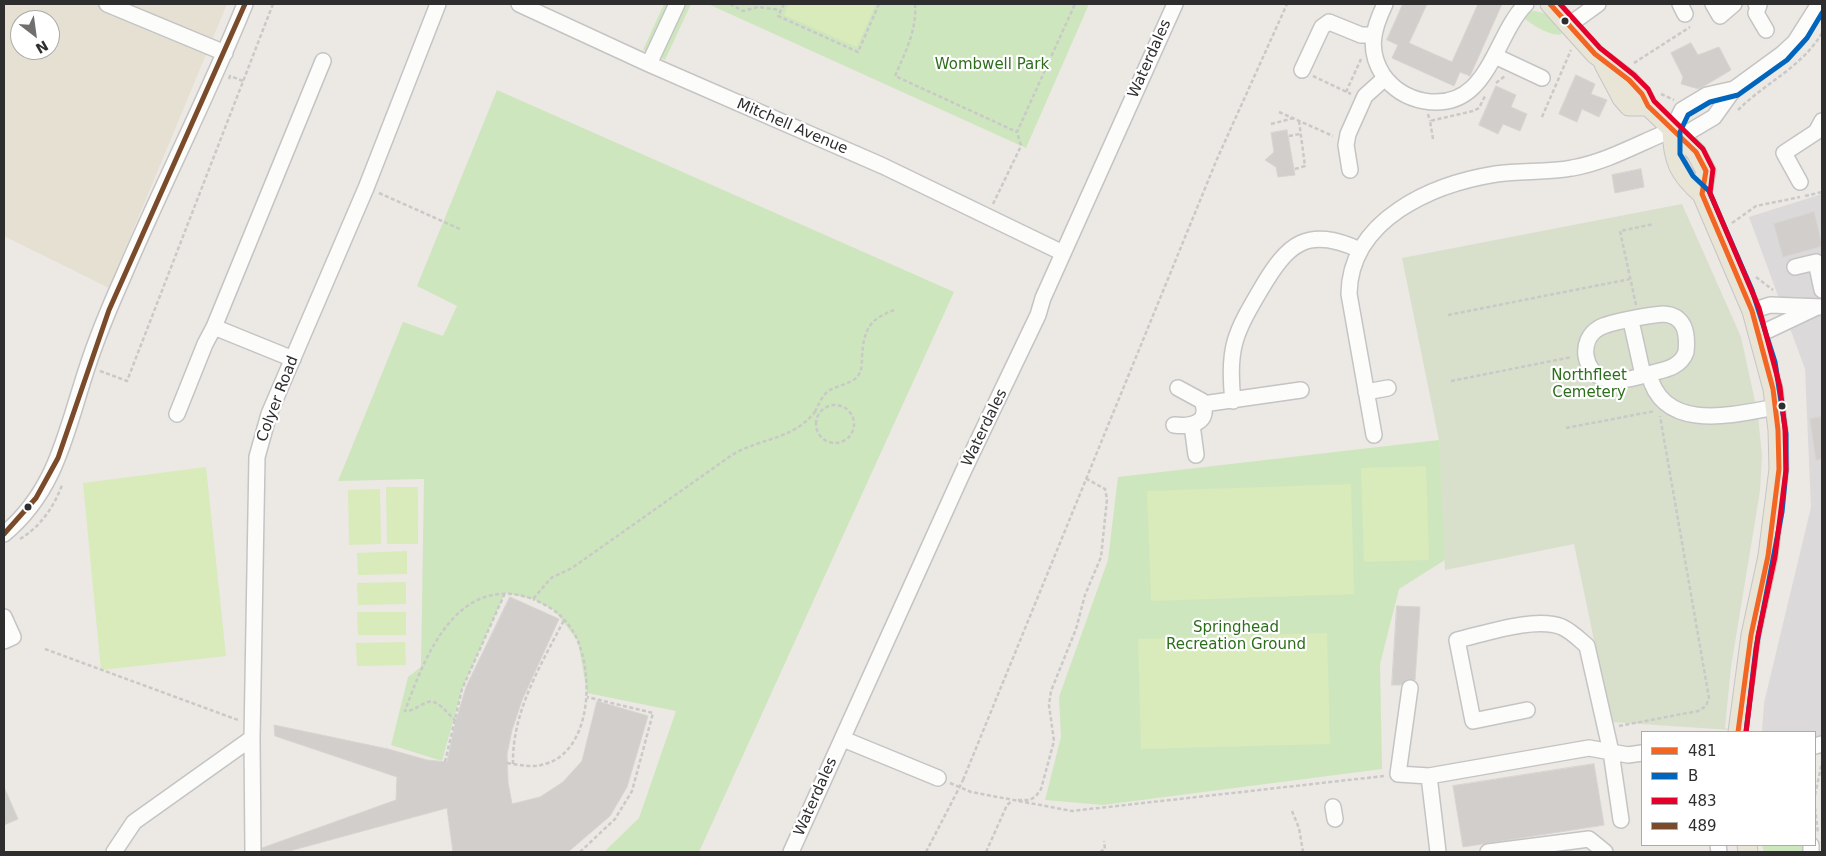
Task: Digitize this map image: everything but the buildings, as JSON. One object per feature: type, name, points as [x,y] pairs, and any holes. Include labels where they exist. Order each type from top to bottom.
[{"type":"main road","points":[[1550,4],[1604,63],[1628,80],[1642,94],[1648,106],[1672,130],[1673,156],[1687,181],[1702,194],[1752,311],[1776,407],[1779,469],[1768,556],[1751,635],[1738,731]]},
{"type":"street","points":[[107,4],[226,53]]},
{"type":"street","points":[[4,534],[18,522],[35,502],[55,469],[88,366],[122,277],[226,53],[245,4]]},
{"type":"street","name":"Colyer Road","points":[[253,852],[252,738],[254,716],[257,457],[269,414],[366,188],[438,4]]},
{"type":"street","name":"Mitchell Avenue","points":[[519,4],[649,64],[883,166],[1063,253]]},
{"type":"street","points":[[649,64],[677,4]]},
{"type":"street","name":"Waterdales","points":[[791,852],[981,434],[1027,341],[1063,253],[1175,4]]},
{"type":"street","points":[[1384,4],[1373,35],[1374,56],[1385,78],[1398,90],[1414,99],[1432,102],[1447,100],[1463,94],[1478,83],[1496,56],[1510,23],[1526,4]]},
{"type":"street","points":[[1569,25],[1598,4]]},
{"type":"street","points":[[1713,4],[1720,16],[1734,4]]},
{"type":"street","points":[[1756,4],[1759,5],[1756,13],[1766,30]]},
{"type":"street","points":[[1374,435],[1349,298],[1350,278],[1360,250],[1371,232],[1391,216],[1449,186],[1493,175],[1547,172],[1590,164],[1672,130],[1687,133],[1714,117],[1734,89],[1782,54],[1798,38],[1818,11]]},
{"type":"street","points":[[1305,72],[1322,27],[1329,22],[1361,35],[1373,35]]},
{"type":"street","points":[[1496,56],[1542,78]]},
{"type":"street","points":[[177,414],[323,61]]},
{"type":"street","points":[[1350,170],[1346,140],[1365,97],[1385,78]]},
{"type":"street","points":[[1672,130],[1682,110],[1707,95],[1734,89]]},
{"type":"street","points":[[1800,182],[1784,153],[1816,132],[1822,121]]},
{"type":"street","points":[[1233,401],[1230,366],[1236,335],[1281,257],[1299,244],[1319,238],[1341,242],[1360,250]]},
{"type":"street","points":[[1795,267],[1816,262],[1822,290]]},
{"type":"street","points":[[1752,311],[1770,306],[1818,307]]},
{"type":"street","points":[[1758,335],[1818,307]]},
{"type":"street","points":[[1661,314],[1674,316],[1682,322],[1686,332],[1686,352],[1681,361],[1673,367],[1646,375],[1619,380],[1604,378],[1594,372],[1585,355],[1588,340],[1596,330],[1606,325],[1661,314]]},
{"type":"street","points":[[1635,320],[1646,375],[1662,407],[1711,417],[1776,407]]},
{"type":"street","points":[[214,327],[293,359]]},
{"type":"street","points":[[1174,425],[1186,427],[1204,418],[1201,400],[1178,388]]},
{"type":"street","points":[[1366,392],[1388,388]]},
{"type":"street","points":[[1203,404],[1301,390]]},
{"type":"street","points":[[1192,425],[1196,454]]},
{"type":"street","points":[[4,617],[13,637],[4,640]]},
{"type":"street","points":[[1527,710],[1473,721],[1457,640],[1523,625],[1561,627],[1577,636],[1587,646],[1611,752],[1621,820]]},
{"type":"street","points":[[1410,688],[1398,774],[1429,776],[1589,748],[1628,755],[1641,753]]},
{"type":"street","points":[[114,852],[134,822],[252,738]]},
{"type":"street","points":[[842,738],[938,778]]},
{"type":"street","points":[[1429,776],[1438,852]]},
{"type":"street","points":[[1488,852],[1589,839],[1605,852]]},
{"type":"path","points":[[88,366],[127,381],[273,4]]},
{"type":"path","points":[[730,4],[743,11],[767,7],[780,10]]},
{"type":"path","points":[[784,4],[778,16],[858,52],[879,4]]},
{"type":"path","points":[[915,4],[912,36],[894,76],[1017,132]]},
{"type":"path","points":[[987,217],[1021,146],[1017,132],[1075,4]]},
{"type":"path","points":[[926,852],[963,780],[1217,159],[1287,4]]},
{"type":"path","points":[[1626,68],[1687,31],[1686,14]]},
{"type":"path","points":[[1732,115],[1757,92],[1786,74],[1815,45],[1822,33]]},
{"type":"path","points":[[1542,117],[1574,48]]},
{"type":"path","points":[[1346,92],[1364,52]]},
{"type":"path","points":[[1305,72],[1355,96],[1365,97]]},
{"type":"path","points":[[1426,111],[1430,121]]},
{"type":"path","points":[[1279,112],[1338,136]]},
{"type":"path","points":[[1272,124],[1294,118]]},
{"type":"path","points":[[1295,169],[1305,166],[1299,120]]},
{"type":"path","points":[[1288,136],[1300,134]]},
{"type":"path","points":[[366,188],[460,229]]},
{"type":"path","points":[[1728,215],[1730,223],[1756,206],[1822,192]]},
{"type":"path","points":[[1635,320],[1630,279],[1620,231],[1654,224]]},
{"type":"path","points":[[1448,315],[1630,279]]},
{"type":"path","points":[[533,599],[551,578],[572,568],[732,455],[743,448],[797,430],[815,412],[828,391],[858,376],[861,371],[864,336],[867,329],[877,318],[894,310]]},
{"type":"path","points":[[1451,381],[1585,355]]},
{"type":"path","points":[[833,405],[844,407],[854,421],[849,437],[838,443],[827,441],[822,437],[817,427],[819,415],[822,410],[833,405]]},
{"type":"path","points":[[1566,428],[1662,407],[1710,698],[1706,706],[1698,710],[1615,727]]},
{"type":"path","points":[[815,412],[819,415]]},
{"type":"path","points":[[986,852],[1007,805],[1015,800],[1030,800],[1041,789],[1054,741],[1049,705],[1050,691],[1076,629],[1085,595],[1104,546],[1105,489],[1085,478]]},
{"type":"path","points":[[445,762],[462,689],[505,593]]},
{"type":"path","points":[[455,720],[434,702],[429,702],[416,709],[404,711],[418,674],[449,622],[462,608],[487,596],[505,593],[520,594],[554,610],[564,620],[578,641],[584,656],[587,697],[583,720],[566,752],[546,764],[528,766],[507,763]]},
{"type":"path","points":[[513,764],[515,728],[528,694],[564,620]]},
{"type":"path","points":[[45,649],[238,720],[254,716]]},
{"type":"path","points":[[580,852],[615,818],[632,791],[653,713],[587,697]]},
{"type":"path","points":[[1816,785],[1822,762]]},
{"type":"path","points":[[938,778],[971,792],[1072,811],[1398,774]]},
{"type":"path","points":[[1292,811],[1303,852]]},
{"type":"path","points":[[1100,852],[1105,849],[1104,841]]},
{"type":"shaded area","points":[[4,4],[227,4],[109,288],[4,236]]},
{"type":"shaded area","points":[[1822,194],[1822,747],[1816,749],[1816,731],[1762,731],[1764,703],[1811,507],[1805,369],[1749,217]]},
{"type":"green space","points":[[664,4],[691,4],[665,60],[643,50]]},
{"type":"green space","name":"Wombwell Park","points":[[708,4],[1089,4],[1026,148]]},
{"type":"green space","points":[[789,4],[876,4],[857,47],[784,15]]},
{"type":"green space","points":[[1532,11],[1537,11],[1551,18],[1562,34],[1553,34],[1536,27],[1523,17]]},
{"type":"green space","points":[[497,90],[954,292],[699,852],[604,852],[639,818],[676,711],[587,693],[578,641],[554,610],[533,599],[505,593],[462,689],[442,761],[391,745],[408,677],[421,667],[424,479],[338,481],[403,322],[443,336],[457,306],[417,286]]},
{"type":"green space","name":"Northfleet Cemetery","points":[[1682,204],[1741,337],[1758,415],[1762,456],[1760,491],[1731,667],[1725,728],[1730,730],[1611,722],[1574,544],[1445,570],[1439,440],[1402,258]]},
{"type":"green space","name":"Springhead Recreation Ground","points":[[1439,440],[1451,556],[1399,589],[1380,664],[1382,769],[1103,805],[1045,800],[1061,737],[1059,697],[1108,560],[1118,477]]},
{"type":"green space","points":[[1426,466],[1429,560],[1364,562],[1361,468]]},
{"type":"green space","points":[[206,467],[226,656],[101,670],[83,483]]},
{"type":"green space","points":[[1351,484],[1354,594],[1151,601],[1147,491]]},
{"type":"green space","points":[[386,487],[418,487],[418,544],[387,544]]},
{"type":"green space","points":[[380,489],[381,544],[349,545],[348,490]]},
{"type":"green space","points":[[407,551],[407,574],[358,575],[357,553]]},
{"type":"green space","points":[[406,582],[406,604],[358,605],[357,583]]},
{"type":"green space","points":[[357,612],[406,612],[406,635],[358,635]]},
{"type":"green space","points":[[1327,633],[1330,744],[1141,749],[1138,639]]},
{"type":"green space","points":[[405,642],[406,665],[357,666],[356,643]]},
{"type":"green space","points":[[1762,846],[1802,846],[1802,852],[1764,852]]},
{"type":"transit line","name":"489","points":[[4,534],[36,498],[58,458],[109,310],[245,4]]},
{"type":"transit line","name":"481","points":[[1550,4],[1595,54],[1629,80],[1642,94],[1648,106],[1696,152],[1706,171],[1702,194],[1752,311],[1773,389],[1778,430],[1779,469],[1768,556],[1751,635],[1738,731]]},
{"type":"transit line","name":"483","points":[[1560,4],[1600,48],[1634,75],[1648,89],[1654,101],[1703,149],[1713,169],[1710,193],[1759,308],[1780,387],[1785,429],[1786,470],[1775,557],[1758,636],[1746,731]]},
{"type":"transit line","name":"B","points":[[1746,731],[1756,648],[1782,512],[1786,471],[1786,434],[1775,362],[1752,290],[1709,191],[1693,176],[1680,154],[1680,132],[1688,115],[1710,102],[1738,95],[1787,60],[1807,38],[1822,13]]}]
